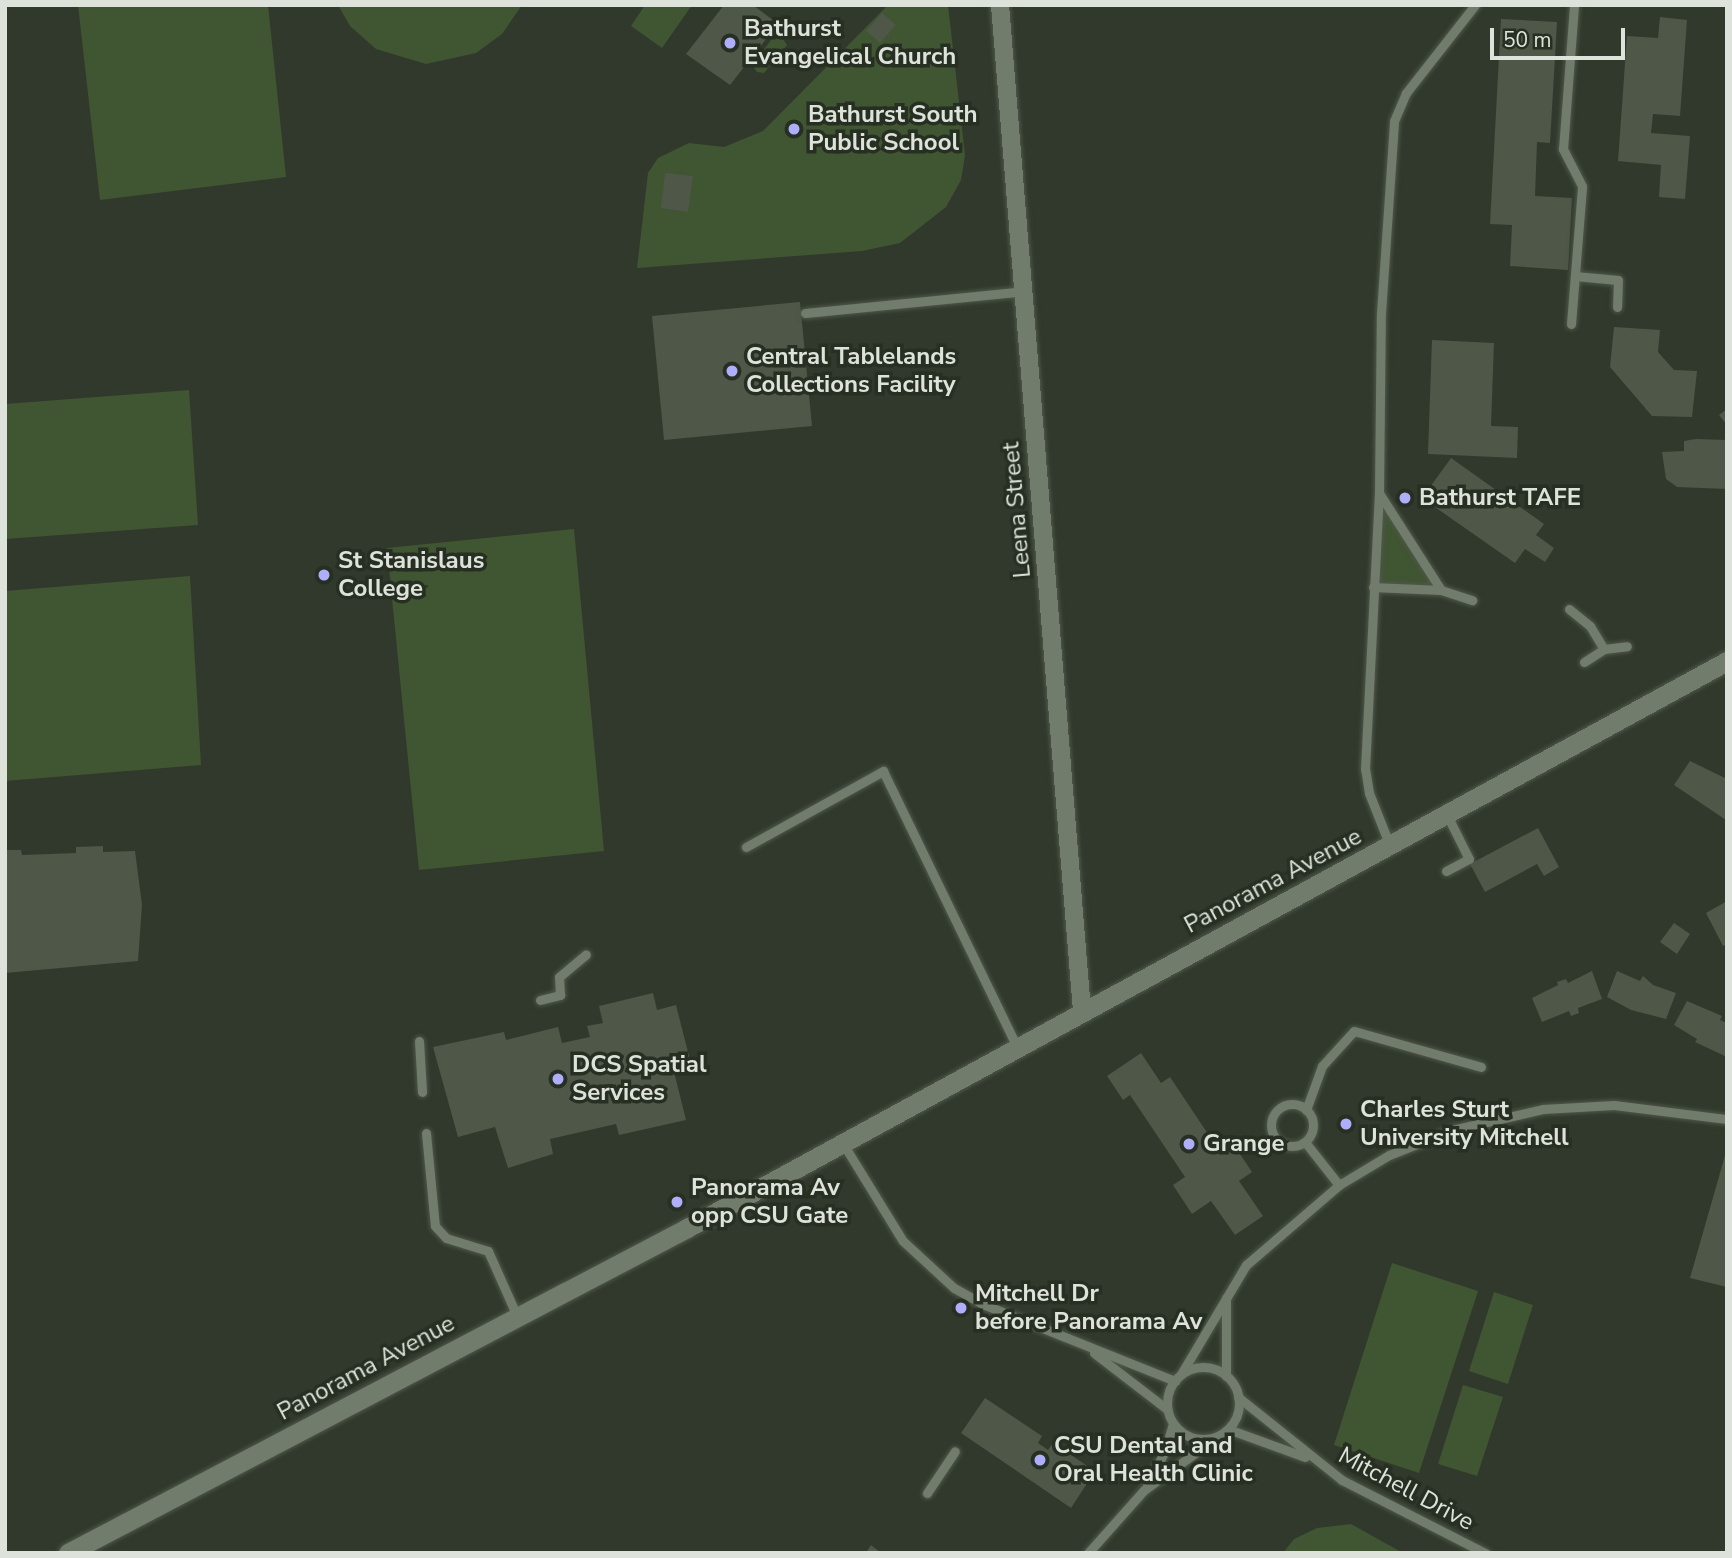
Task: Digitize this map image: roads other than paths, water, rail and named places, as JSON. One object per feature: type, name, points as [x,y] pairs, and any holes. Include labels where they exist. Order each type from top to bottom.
[{"type":"street","name":"Leena Street","points":[[1000,5],[1082,1012]]},
{"type":"street","name":"Panorama Avenue","points":[[68,1553],[687,1228],[842,1141],[1727,661]]},
{"type":"lane","points":[[1390,846],[1369,793],[1365,769],[1379,494],[1381,313],[1394,121],[1406,93],[1475,5]]},
{"type":"lane","points":[[1571,324],[1582,186],[1563,149],[1574,5]]},
{"type":"lane","points":[[1575,276],[1618,280],[1617,307]]},
{"type":"lane","points":[[805,313],[1024,290]]},
{"type":"lane","points":[[1379,494],[1441,590]]},
{"type":"lane","points":[[1373,587],[1441,590],[1472,600]]},
{"type":"lane","points":[[1569,609],[1590,626],[1604,649]]},
{"type":"lane","points":[[1584,662],[1604,649],[1628,646]]},
{"type":"lane","points":[[746,847],[883,771],[1017,1047]]},
{"type":"lane","points":[[1446,871],[1469,859],[1447,815]]},
{"type":"lane","points":[[540,1000],[560,995],[559,977],[586,954]]},
{"type":"lane","points":[[1305,1142],[1313,1126],[1306,1110],[1322,1066],[1354,1031],[1481,1067]]},
{"type":"lane","points":[[419,1041],[422,1092]]},
{"type":"lane","points":[[1168,1410],[1178,1378],[1237,1275],[1267,1243],[1339,1185],[1421,1142],[1513,1114],[1614,1105],[1727,1119]]},
{"type":"lane","points":[[1305,1142],[1283,1144],[1271,1124],[1284,1106],[1306,1110]]},
{"type":"lane","points":[[426,1133],[435,1226],[446,1238],[488,1251],[516,1316]]},
{"type":"lane","points":[[842,1141],[903,1241],[935,1272],[985,1305],[1178,1378],[1204,1367],[1226,1376]]},
{"type":"lane","points":[[1305,1142],[1339,1185]]},
{"type":"lane","points":[[1088,1553],[1144,1490],[1228,1429],[1235,1420],[1238,1397],[1226,1376],[1226,1296]]},
{"type":"lane","points":[[1085,1345],[1168,1410],[1173,1423],[1188,1436],[1219,1435]]},
{"type":"lane","name":"Mitchell Drive","points":[[1238,1397],[1310,1458],[1342,1480],[1485,1553]]},
{"type":"lane","points":[[1144,1490],[1164,1453],[1173,1423]]},
{"type":"lane","name":"Mitchell Drive","points":[[1228,1429],[1310,1458]]},
{"type":"lane","points":[[927,1493],[955,1451]]},
{"type":"place","name":"Bathurst Evangelical Church","points":[[730,43]]},
{"type":"place","name":"Bathurst South Public School","points":[[794,129]]},
{"type":"place","name":"Central Tablelands Collections Facility","points":[[732,371]]},
{"type":"place","name":"Bathurst TAFE","points":[[1405,498]]},
{"type":"place","name":"St Stanislaus College","points":[[324,575]]},
{"type":"place","name":"DCS Spatial Services","points":[[558,1079]]},
{"type":"place","name":"Charles Sturt University Mitchell","points":[[1346,1124]]},
{"type":"place","name":"Grange","points":[[1189,1144]]},
{"type":"place","name":"Panorama Av opp CSU Gate","points":[[677,1202]]},
{"type":"place","name":"Mitchell Dr before Panorama Av","points":[[961,1308]]},
{"type":"place","name":"CSU Dental and Oral Health Clinic","points":[[1040,1460]]}]
